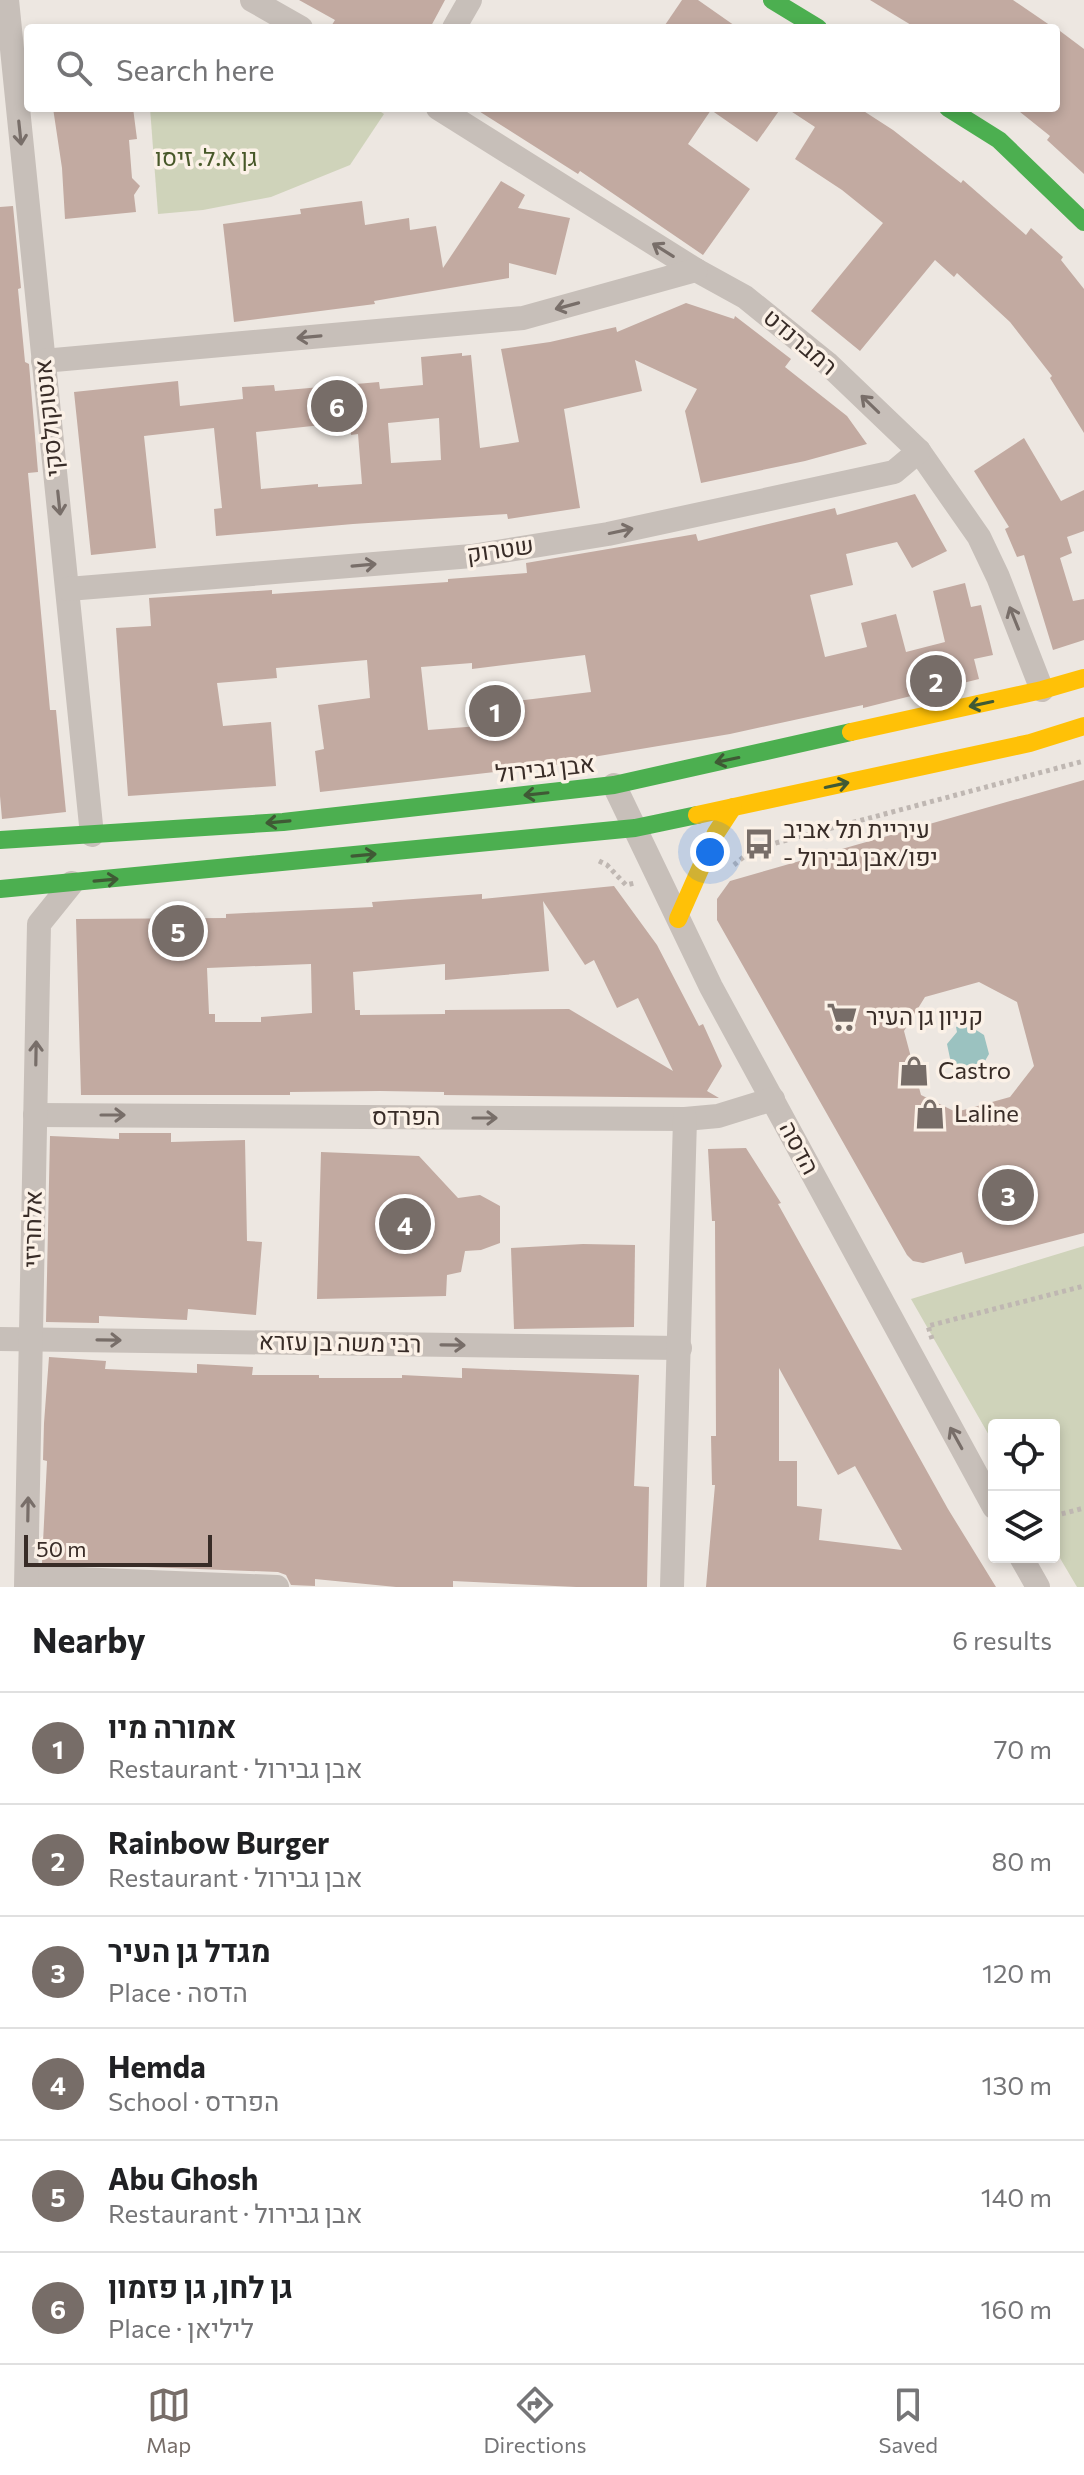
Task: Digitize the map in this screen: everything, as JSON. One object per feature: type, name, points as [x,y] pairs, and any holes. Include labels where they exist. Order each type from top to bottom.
[{"type":"main road","points":[[772,0],[811,24]]},
{"type":"main road","points":[[954,112],[999,140],[1084,222]]},
{"type":"main road","name":"אבן גבירול","points":[[0,840],[283,822],[614,785],[1084,678]]},
{"type":"main road","points":[[0,889],[635,828],[1030,743],[1084,726]]},
{"type":"main road","points":[[678,919],[716,833],[733,807]]},
{"type":"street","name":"אנטוקולסקי","points":[[7,0],[92,835]]},
{"type":"street","points":[[252,0],[294,24]]},
{"type":"street","points":[[456,24],[470,0]]},
{"type":"street","name":"רמברנדט","points":[[444,112],[696,270],[745,297],[827,363],[919,451],[979,537],[1042,690]]},
{"type":"street","points":[[43,361],[523,318],[696,270]]},
{"type":"street","name":"שטרוק","points":[[68,589],[472,556],[608,534],[894,472],[919,451]]},
{"type":"street","name":"הדסה","points":[[614,785],[711,987],[988,1496]]},
{"type":"street","name":"אלחריזי","points":[[26,1582],[39,924],[72,883]]},
{"type":"street","name":"הפרדס","points":[[35,1115],[685,1119],[718,1116],[773,1099]]},
{"type":"street","points":[[672,1587],[685,1119]]},
{"type":"street","name":"רבי משה בן עזרא","points":[[0,1339],[680,1348]]},
{"type":"street","points":[[1024,1563],[1038,1587]]},
{"type":"street","points":[[26,1582],[277,1587]]},
{"type":"path","points":[[753,849],[1084,761]]},
{"type":"path","points":[[938,1350],[928,1326],[1084,1286]]},
{"type":"path","points":[[1060,1514],[1084,1508]]},
{"type":"green space","name":"גן א.ל. זיסו","points":[[150,112],[384,114],[350,165],[271,197],[203,210],[158,214]]},
{"type":"green space","points":[[1084,1246],[1084,1587],[1077,1587],[1060,1558],[1060,1419],[988,1419],[988,1434],[911,1299]]},
{"type":"water","points":[[968,1023],[969,1029],[973,1028],[984,1035],[989,1054],[982,1066],[964,1070],[951,1063],[947,1044],[957,1032],[956,1027]]},
{"type":"building","points":[[299,0],[445,0],[432,24],[332,24],[335,20]]},
{"type":"building","points":[[682,0],[698,0],[732,24],[666,24]]},
{"type":"building","points":[[870,0],[1013,0],[1048,24],[909,24]]},
{"type":"building","points":[[1060,31],[1084,49],[1084,174],[1047,140],[1050,136],[1020,112],[1060,112]]},
{"type":"building","points":[[54,112],[134,112],[137,139],[129,140],[132,178],[140,186],[134,195],[136,212],[65,219],[62,168]]},
{"type":"building","points":[[480,112],[710,112],[688,144],[750,189],[703,255],[580,171],[578,174]]},
{"type":"building","points":[[714,112],[778,112],[757,142]]},
{"type":"building","points":[[792,112],[865,112],[961,183],[963,180],[1026,235],[1031,228],[1063,257],[1061,260],[1084,289],[1084,433],[1050,378],[1052,376],[1010,322],[957,273],[954,277],[935,260],[860,351],[811,311],[883,223],[842,190],[795,159],[815,127]]},
{"type":"building","points":[[501,181],[525,195],[518,208],[570,218],[556,275],[509,263],[509,278],[374,301],[375,304],[234,322],[223,224],[301,214],[300,209],[362,201],[365,225],[409,218],[410,230],[436,226],[443,268]]},
{"type":"building","points":[[13,206],[21,288],[18,289],[25,362],[29,364],[38,472],[28,473],[50,710],[56,710],[66,812],[2,819],[0,207]]},
{"type":"building","points":[[686,303],[734,319],[735,316],[791,359],[785,367],[847,416],[867,444],[701,483],[685,411],[697,389],[635,360],[642,391],[564,409],[580,508],[508,519],[507,514],[216,536],[214,509],[222,508],[214,428],[144,436],[156,548],[91,555],[74,392],[178,381],[180,406],[243,399],[242,387],[274,385],[275,391],[379,382],[380,389],[423,385],[421,357],[462,353],[462,356],[471,355],[480,448],[519,442],[501,349],[616,327],[617,332]],"holes":[[[439,418],[441,460],[391,463],[388,423]],[[350,422],[351,435],[358,434],[362,484],[261,489],[256,432]]]},
{"type":"building","points":[[1024,438],[1061,501],[1084,490],[1084,531],[1067,537],[1072,553],[1060,558],[1073,601],[1084,599],[1084,640],[1053,650],[1024,555],[1017,557],[1005,529],[1009,527],[974,471]]},
{"type":"building","points":[[915,494],[947,551],[912,568],[897,542],[846,554],[853,585],[810,595],[825,657],[867,647],[861,623],[896,614],[906,652],[945,642],[933,591],[965,583],[971,607],[981,605],[993,655],[974,659],[979,679],[863,708],[863,705],[730,734],[581,759],[581,762],[320,792],[315,751],[324,749],[318,705],[370,698],[367,660],[276,668],[277,678],[217,683],[223,726],[271,722],[276,786],[128,796],[116,628],[151,626],[149,598],[272,590],[272,594],[448,582],[448,579],[527,573],[526,563],[696,534],[698,541],[835,508],[837,515]],"holes":[[[585,655],[591,692],[476,706],[479,726],[428,730],[421,667],[472,663],[472,669]]]},
{"type":"building","name":"קניון גן העיר","points":[[1084,780],[1084,1233],[965,1264],[962,1252],[923,1263],[913,1261],[717,920],[717,899],[730,881]],"holes":[[[979,982],[1017,1002],[1034,1066],[1010,1097],[956,1112],[921,1095],[904,1031],[925,997]]]},
{"type":"building","points":[[614,886],[657,945],[699,1026],[703,1024],[722,1066],[707,1091],[719,1098],[444,1095],[444,1092],[380,1091],[290,1092],[290,1095],[81,1095],[76,919],[226,918],[226,914],[373,907],[372,902],[482,894],[482,899]],"holes":[[[543,901],[585,965],[594,960],[617,1008],[638,998],[673,1071],[569,1009],[445,1010],[445,1014],[360,1015],[360,1010],[355,1010],[353,972],[445,964],[445,980],[549,971]],[[311,964],[312,1013],[261,1017],[261,1022],[215,1022],[215,1014],[209,1014],[207,968]]]},
{"type":"building","points":[[119,1133],[171,1133],[171,1142],[245,1140],[247,1241],[262,1242],[256,1315],[188,1309],[187,1320],[99,1316],[99,1323],[46,1322],[50,1136],[119,1139]]},
{"type":"building","points":[[746,1148],[781,1203],[778,1204],[948,1509],[996,1587],[706,1587],[715,1485],[712,1485],[711,1436],[716,1436],[715,1221],[712,1221],[708,1149]],"holes":[[[779,1368],[838,1475],[855,1466],[902,1550],[819,1540],[822,1509],[797,1506],[797,1461],[779,1461]]]},
{"type":"building","points":[[321,1152],[419,1156],[458,1198],[480,1195],[500,1206],[500,1243],[481,1250],[465,1251],[461,1272],[447,1275],[446,1296],[317,1299]]},
{"type":"building","points":[[635,1245],[634,1327],[514,1329],[511,1248]]},
{"type":"building","points":[[49,1357],[106,1361],[105,1369],[197,1373],[197,1364],[253,1367],[252,1375],[319,1375],[319,1378],[402,1378],[402,1375],[462,1378],[462,1368],[639,1375],[634,1486],[649,1487],[647,1587],[453,1581],[453,1587],[396,1587],[315,1579],[315,1586],[291,1585],[286,1575],[278,1572],[42,1563],[47,1461],[43,1460],[44,1423]]},
{"type":"traffic: fast","points":[[772,0],[811,24]]},
{"type":"traffic: fast","points":[[954,112],[999,140],[1084,222]]},
{"type":"traffic: fast","points":[[0,840],[283,822],[614,785],[851,732]]},
{"type":"traffic: fast","points":[[0,889],[635,828],[697,815]]},
{"type":"traffic: slow","points":[[851,732],[1084,678]]},
{"type":"traffic: slow","points":[[697,815],[1030,743],[1084,726]]},
{"type":"traffic: slow","points":[[678,919],[716,833],[733,807]]},
{"type":"place","name":"גן לחן, גן פזמון","points":[[337,406]]},
{"type":"place","name":"Rainbow Burger","points":[[936,681]]},
{"type":"place","name":"אמורה מיו","points":[[495,711]]},
{"type":"place","name":"עיריית תל אביב - יפו/אבן גבירול","points":[[759,844]]},
{"type":"place","name":"Abu Ghosh","points":[[178,931]]},
{"type":"place","name":"קניון גן העיר","points":[[842,1017]]},
{"type":"place","name":"Castro","points":[[914,1071]]},
{"type":"place","name":"Laline","points":[[930,1114]]},
{"type":"place","name":"מגדל גן העיר","points":[[1008,1195]]},
{"type":"place","name":"Hemda","points":[[405,1224]]}]
